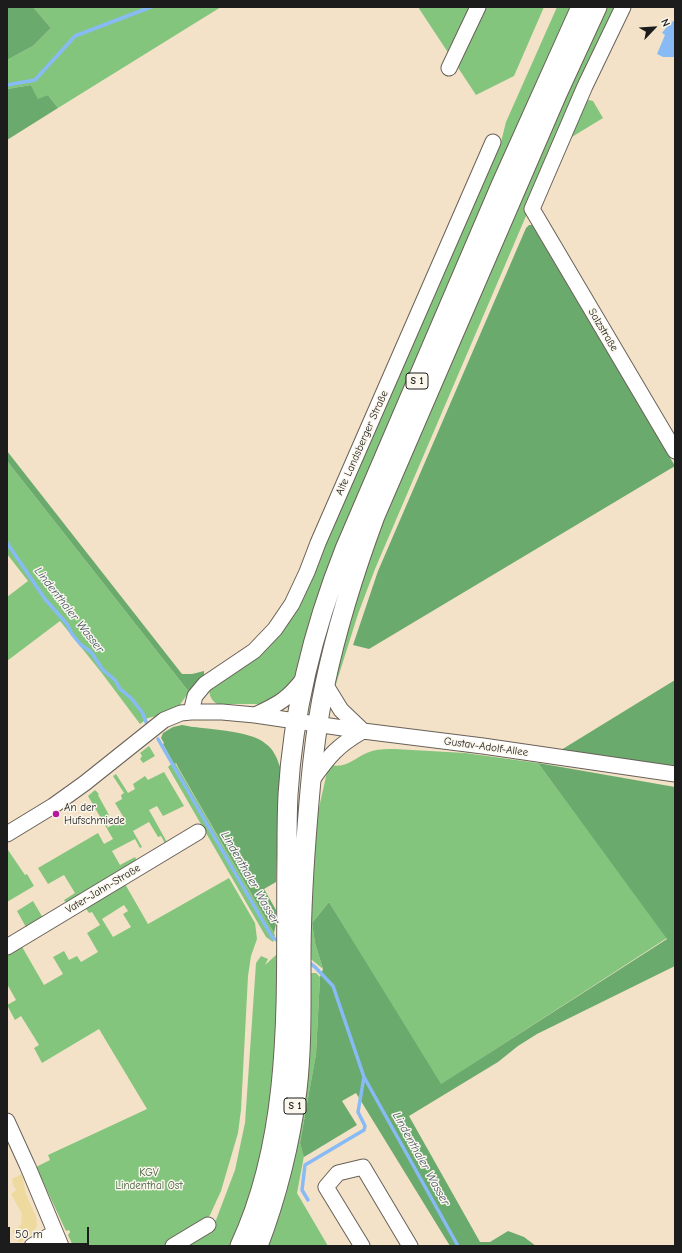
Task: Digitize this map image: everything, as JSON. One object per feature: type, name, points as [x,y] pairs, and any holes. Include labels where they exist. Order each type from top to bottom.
[{"type":"main road","name":"S 1","points":[[258,1246],[276,1195],[286,1153],[293,1118],[299,1061],[288,795],[297,721],[305,677],[322,611],[344,549],[501,185],[581,7]]},
{"type":"main road","name":"S 1","points":[[240,1246],[261,1191],[278,1115],[294,951],[302,914],[305,854],[318,724],[325,684],[350,589],[361,553],[375,516],[554,100],[597,7]]},
{"type":"street","points":[[449,68],[478,7]]},
{"type":"street","name":"Salzstraße","points":[[623,7],[585,86],[532,209],[675,451]]},
{"type":"street","name":"Alte Landsberger Straße","points":[[191,712],[195,696],[205,684],[254,651],[275,629],[292,604],[493,142]]},
{"type":"street","points":[[255,715],[282,702],[295,690],[305,677]]},
{"type":"street","points":[[312,780],[334,752],[363,731],[341,710],[325,684]]},
{"type":"street","points":[[7,834],[53,806],[85,783],[151,730],[172,716],[191,712],[222,712],[297,721]]},
{"type":"street","name":"Gustav-Adolf-Allee","points":[[297,721],[675,774]]},
{"type":"street","name":"Vater-Jahn-Straße","points":[[7,947],[198,832]]},
{"type":"street","points":[[7,1121],[59,1242],[32,1246]]},
{"type":"street","points":[[362,1246],[326,1187],[338,1174],[363,1167],[410,1246]]},
{"type":"street","points":[[172,1246],[208,1225]]},
{"type":"green space","points":[[7,7],[33,7],[51,28],[33,46],[7,60]]},
{"type":"green space","points":[[33,7],[221,7],[58,108],[48,95],[38,100],[31,85],[7,89],[7,60],[33,46],[51,28]]},
{"type":"green space","points":[[418,7],[544,7],[514,76],[476,95]]},
{"type":"green space","points":[[557,7],[574,7],[320,592],[306,633],[293,682],[288,691],[267,704],[217,704],[211,698],[209,689],[270,645],[275,636],[500,146],[506,122]]},
{"type":"green space","points":[[603,7],[620,7],[535,195],[375,569],[358,614],[336,684],[334,683],[334,677],[368,552]]},
{"type":"green space","points":[[31,85],[38,99],[48,95],[58,108],[7,140],[7,89]]},
{"type":"green space","points":[[589,100],[593,101],[603,118],[567,140],[584,102]]},
{"type":"green space","points":[[529,225],[532,225],[675,466],[369,649],[353,645],[378,571],[526,228]]},
{"type":"green space","points":[[7,451],[182,674],[192,674],[204,671],[204,679],[189,692],[7,461]]},
{"type":"green space","points":[[7,461],[189,692],[179,706],[157,716],[148,718],[140,724],[60,621],[7,661],[7,597],[28,581],[7,554]]},
{"type":"green space","points":[[675,680],[675,767],[561,750]]},
{"type":"green space","points":[[182,725],[249,735],[266,744],[276,757],[280,767],[276,882],[264,889],[276,910],[276,924],[274,933],[176,763],[174,764],[163,744],[164,743],[161,738],[163,733],[173,727]]},
{"type":"green space","points":[[149,746],[155,756],[143,763],[140,759],[142,756],[140,753]]},
{"type":"green space","points":[[381,749],[465,753],[538,763],[667,938],[440,1085],[329,902],[312,923],[315,943],[323,969],[307,956],[314,830],[327,772],[331,765],[342,765],[372,751]]},
{"type":"green space","points":[[175,763],[274,933],[275,935],[273,942],[266,937],[168,767]]},
{"type":"green space","points":[[538,763],[675,787],[675,966],[537,1034],[518,1046],[498,1062],[409,1116],[480,1242],[490,1242],[508,1231],[524,1237],[536,1246],[450,1246],[356,1093],[342,1101],[357,1125],[304,1157],[300,1143],[316,1054],[320,977],[323,969],[315,943],[312,923],[329,902],[441,1084],[667,939]]},
{"type":"green space","points":[[164,772],[184,806],[163,816],[157,806],[149,810],[168,844],[166,845],[161,836],[158,837],[149,822],[133,831],[142,847],[140,848],[135,839],[112,851],[120,865],[135,857],[137,861],[67,904],[64,900],[75,893],[64,875],[48,884],[38,868],[98,833],[104,844],[113,839],[88,796],[95,790],[99,794],[98,795],[109,815],[105,818],[108,824],[107,828],[124,818],[115,803],[122,799],[121,795],[124,793],[113,776],[116,774],[128,793],[135,789],[133,784],[145,776],[148,780]]},
{"type":"green space","points":[[8,850],[25,875],[27,874],[34,886],[7,902]]},
{"type":"green space","name":"KGV Lindenthal Ost","points":[[229,878],[255,923],[257,939],[251,956],[248,976],[241,1110],[238,1133],[221,1191],[210,1215],[206,1220],[164,1246],[73,1246],[68,1235],[70,1232],[69,1230],[66,1231],[36,1167],[50,1160],[48,1155],[147,1109],[99,1029],[42,1063],[34,1048],[39,1045],[21,1016],[15,1020],[7,1005],[16,1000],[7,984],[7,954],[21,945],[44,985],[63,974],[53,957],[64,951],[69,960],[77,956],[81,962],[98,952],[87,933],[100,925],[92,912],[89,913],[84,906],[125,884],[148,924]],"holes":[[[124,905],[128,911],[123,914],[131,927],[113,937],[102,919]]]},
{"type":"green space","points":[[33,901],[43,918],[27,929],[17,911]]},
{"type":"green space","points":[[277,943],[281,946],[280,997],[267,1139],[234,1246],[183,1246],[206,1230],[216,1220],[235,1170],[245,1123],[256,963],[261,956],[268,959],[265,965],[276,955]]},
{"type":"green space","points":[[308,973],[316,973],[320,977],[316,1054],[300,1143],[304,1156],[297,1193],[328,1246],[266,1246]]},
{"type":"sand","points":[[22,1174],[26,1194],[36,1217],[37,1226],[33,1233],[19,1243],[12,1231],[21,1225],[22,1214],[11,1194],[16,1190],[12,1179]]},
{"type":"water","points":[[675,20],[675,57],[663,57],[657,54],[665,35],[662,33],[669,24]]},
{"type":"waterway","points":[[7,85],[35,80],[75,36],[151,7]]},
{"type":"waterway","name":"Lindenthaler Wasser","points":[[7,543],[45,599],[67,624],[72,634],[81,645],[91,652],[103,670],[115,680],[120,689],[131,698],[142,712],[147,724]]},
{"type":"waterway","name":"Lindenthaler Wasser","points":[[158,739],[272,937],[281,943]]},
{"type":"waterway","name":"Lindenthaler Wasser","points":[[307,961],[315,967],[333,986],[364,1077],[458,1246]]},
{"type":"waterway","points":[[308,1200],[302,1190],[305,1165],[364,1130],[365,1126],[358,1112],[364,1077]]},
{"type":"place","name":"An der Hufschmiede","points":[[56,814]]}]
